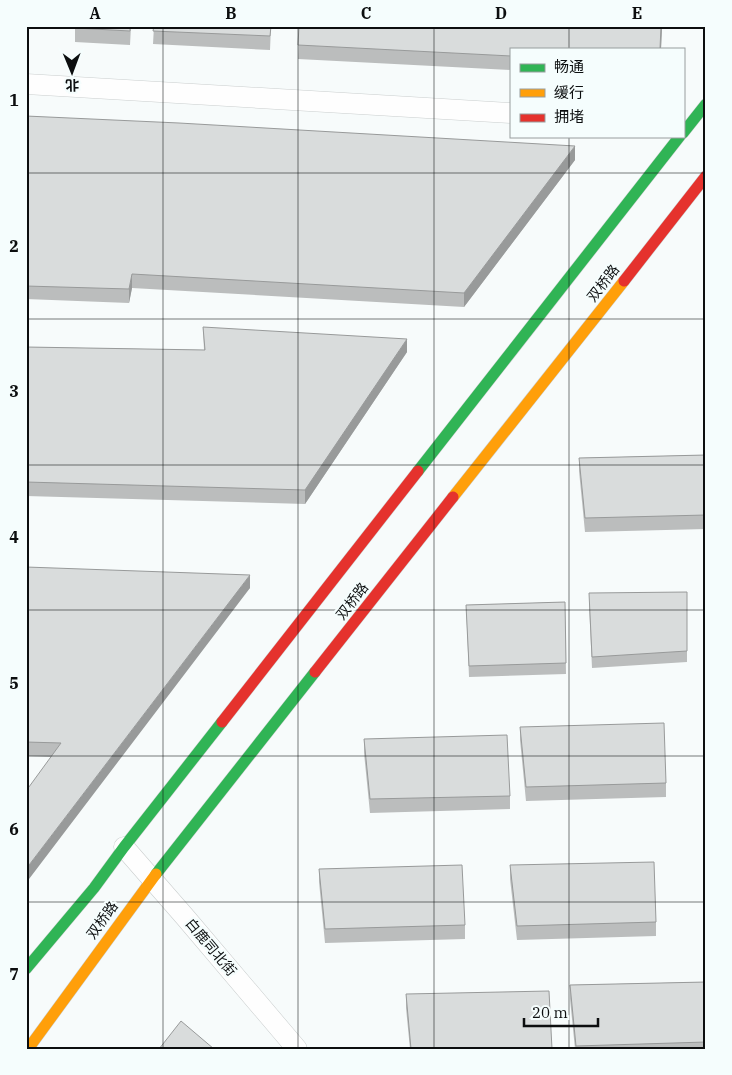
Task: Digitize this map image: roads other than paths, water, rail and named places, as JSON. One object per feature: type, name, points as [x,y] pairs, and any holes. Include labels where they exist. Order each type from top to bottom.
[{"type":"street","points":[[26,84],[510,113]]},
{"type":"street","name":"双桥路","points":[[684,129],[706,104]]},
{"type":"street","name":"双桥路","points":[[26,968],[94,888],[677,138]]},
{"type":"street","name":"双桥路","points":[[28,1049],[152,879],[706,176]]},
{"type":"street","name":"白鹿司北街","points":[[124,847],[297,1049]]}]
